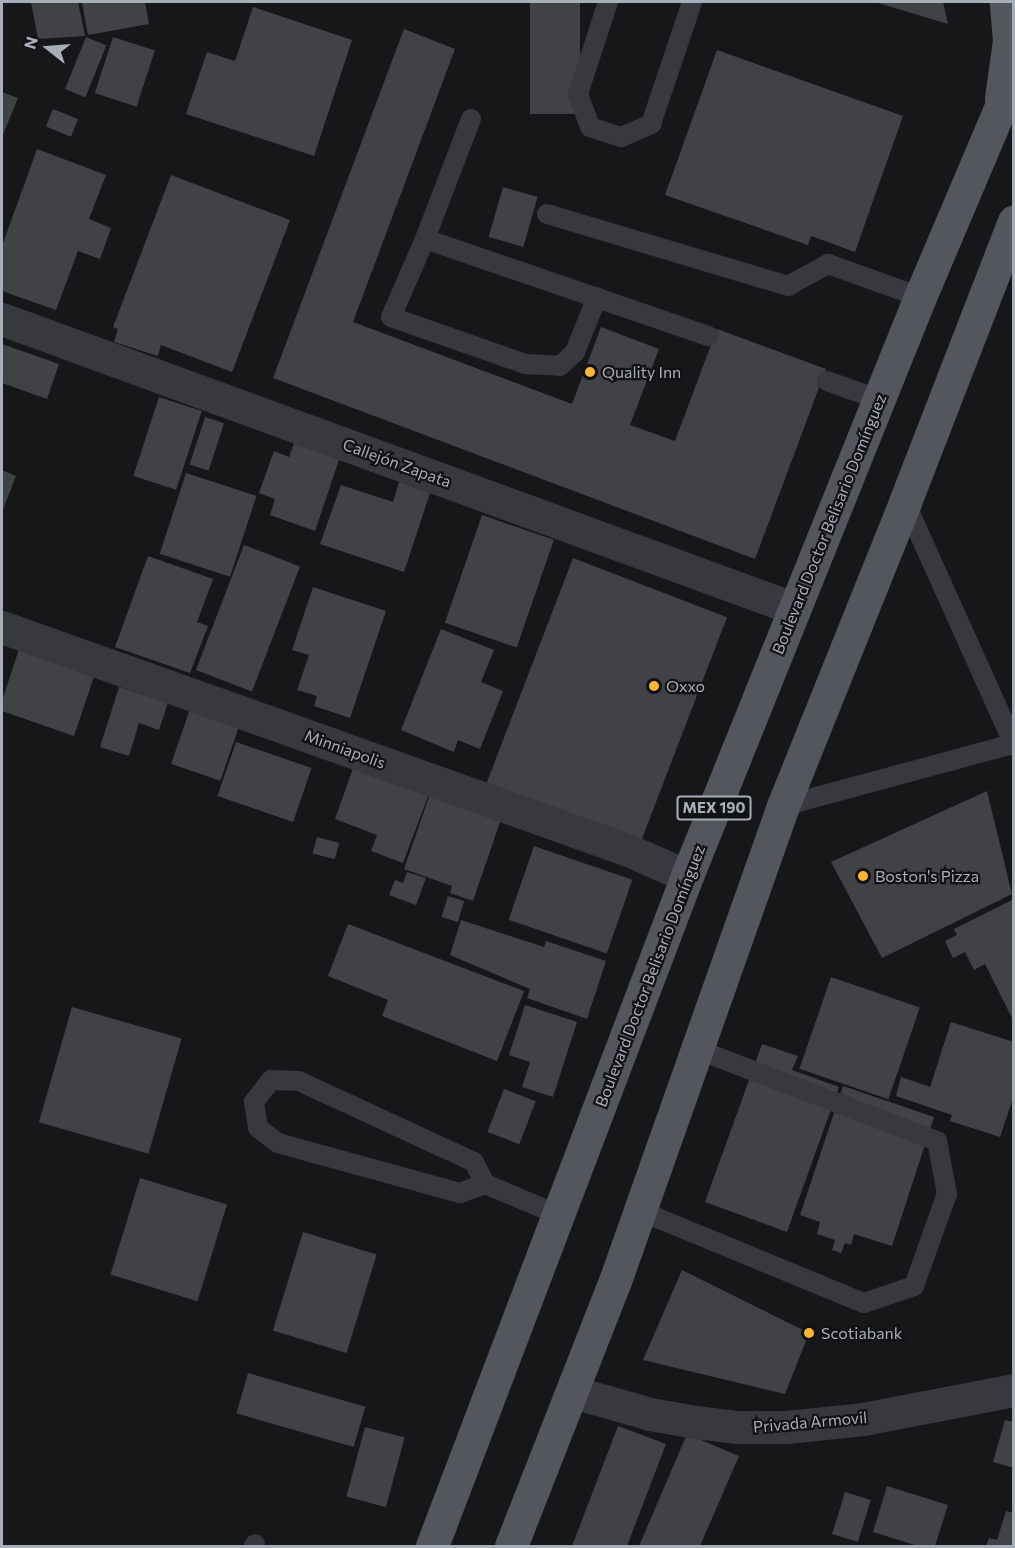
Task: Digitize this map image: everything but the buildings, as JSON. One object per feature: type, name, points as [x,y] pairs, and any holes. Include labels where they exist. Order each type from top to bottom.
[{"type":"main road","points":[[1000,111],[1009,40],[1006,2]]},
{"type":"main road","name":"Boulevard Doctor Belisario Domínguez","points":[[432,1546],[687,876],[793,608],[880,400],[920,297],[1014,76]]},
{"type":"main road","points":[[510,1546],[573,1392],[783,806],[905,502],[1014,221]]},
{"type":"street","name":"Callejón Zapata","points":[[2,319],[793,608]]},
{"type":"street","name":"Minniapolis","points":[[2,627],[617,846],[687,876]]},
{"type":"street","name":"Privada Armovil","points":[[573,1392],[650,1414],[736,1427],[767,1427],[863,1419],[1014,1390]]},
{"type":"lane","points":[[608,2],[578,94],[590,127],[621,136],[651,124],[692,2]]},
{"type":"lane","points":[[471,118],[425,239],[391,317],[525,364],[560,366],[575,352],[597,297]]},
{"type":"lane","points":[[547,214],[788,286],[828,264],[920,297]]},
{"type":"lane","points":[[425,239],[709,336]]},
{"type":"lane","points":[[827,381],[880,400]]},
{"type":"lane","points":[[783,806],[1013,744],[905,502]]},
{"type":"lane","points":[[638,1210],[864,1303],[914,1286],[947,1194],[937,1141],[696,1049]]},
{"type":"lane","points":[[485,1184],[460,1193],[278,1143],[258,1128],[254,1102],[271,1080],[299,1081],[474,1162],[485,1184],[559,1215]]},
{"type":"place","name":"Quality Inn","points":[[590,372]]},
{"type":"place","name":"Oxxo","points":[[654,686]]},
{"type":"place","name":"Boston's Pizza","points":[[863,876]]},
{"type":"place","name":"Scotiabank","points":[[809,1333]]}]
